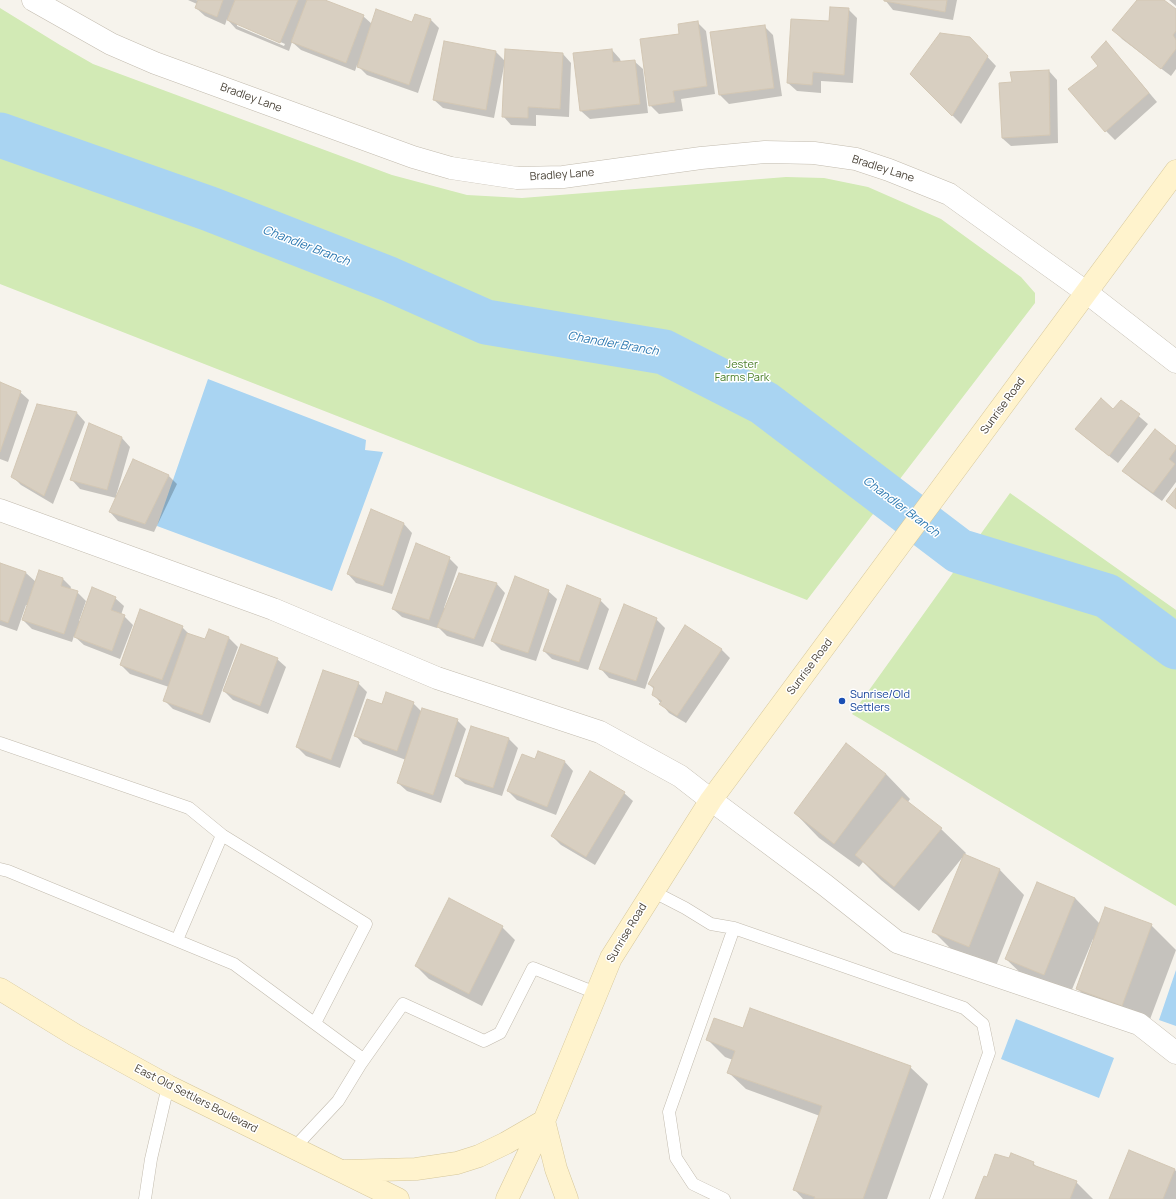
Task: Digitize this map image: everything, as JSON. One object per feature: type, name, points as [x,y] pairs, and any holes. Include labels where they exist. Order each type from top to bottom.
[{"type":"main road","name":"Sunrise Road","points":[[507,1199],[544,1121],[611,958],[711,800],[1176,171]]},
{"type":"main road","name":"East Old Settlers Boulevard","points":[[0,989],[75,1035],[168,1086],[398,1199]]},
{"type":"main road","points":[[339,1171],[416,1169],[457,1163],[479,1156],[506,1143],[544,1121],[556,1169],[567,1199]]},
{"type":"main road","points":[[339,1171],[361,1199]]},
{"type":"street","name":"Bradley Lane","points":[[33,0],[111,44],[154,63],[413,157],[451,168],[517,178],[563,177],[701,158],[765,152],[814,153],[856,159],[889,170],[949,194],[1086,292],[1176,362]]},
{"type":"street","points":[[0,510],[273,609],[437,678],[600,732],[680,776],[825,884],[897,942],[1139,1024],[1176,1053]]},
{"type":"lane","points":[[0,743],[189,808],[222,835],[366,924],[314,1023]]},
{"type":"lane","points":[[176,940],[222,835]]},
{"type":"lane","points":[[0,869],[234,964],[363,1059]]},
{"type":"lane","points":[[652,891],[685,908],[711,924],[734,928],[964,1008],[983,1024],[989,1053],[936,1199]]},
{"type":"lane","points":[[724,1199],[693,1184],[676,1158],[669,1112],[734,928]]},
{"type":"lane","points":[[294,1148],[338,1101],[363,1059],[403,1004],[484,1041],[500,1033],[533,968],[596,993]]},
{"type":"lane","points":[[145,1199],[151,1159],[168,1086]]},
{"type":"green space","name":"Jester Farms Park","points":[[0,8],[93,64],[392,175],[467,195],[522,198],[786,177],[824,178],[868,187],[941,219],[1021,277],[1035,293],[1035,303],[807,600],[0,284]]},
{"type":"green space","points":[[1010,493],[1176,610],[1176,906],[852,714]]},
{"type":"water","points":[[208,379],[366,440],[365,450],[383,452],[332,591],[157,526]]},
{"type":"water","points":[[1176,970],[1176,1026],[1159,1020]]},
{"type":"water","points":[[1016,1019],[1114,1058],[1099,1098],[1001,1059]]},
{"type":"building","points":[[198,0],[223,0],[217,17],[195,8]]},
{"type":"building","points":[[235,0],[298,0],[280,43],[227,20]]},
{"type":"building","points":[[307,0],[325,0],[364,15],[346,63],[291,42]]},
{"type":"building","points":[[884,0],[947,0],[945,12]]},
{"type":"building","points":[[1137,0],[1164,0],[1176,9],[1176,31],[1173,35],[1176,40],[1176,49],[1161,69],[1112,30]]},
{"type":"building","points":[[830,7],[849,8],[844,75],[813,72],[812,85],[787,83],[791,19],[829,21]]},
{"type":"building","points":[[376,9],[412,22],[415,14],[431,19],[409,85],[357,67]]},
{"type":"building","points":[[698,21],[707,86],[673,91],[675,102],[649,106],[640,39],[679,34],[678,24]]},
{"type":"building","points":[[765,25],[774,88],[719,95],[710,32]]},
{"type":"building","points":[[940,33],[970,37],[988,56],[952,116],[910,74]]},
{"type":"building","points":[[444,41],[496,51],[486,110],[433,100]]},
{"type":"building","points":[[1106,41],[1149,93],[1105,132],[1068,89],[1098,66],[1091,57]]},
{"type":"building","points":[[505,49],[563,53],[560,109],[528,107],[528,118],[502,117]]},
{"type":"building","points":[[612,49],[613,62],[635,60],[640,104],[580,111],[573,53]]},
{"type":"building","points":[[1049,70],[1050,135],[1002,138],[999,83],[1012,82],[1010,72]]},
{"type":"building","points":[[0,382],[21,391],[0,452]]},
{"type":"building","points":[[1101,398],[1113,409],[1121,400],[1140,414],[1109,456],[1075,429]]},
{"type":"building","points":[[37,404],[77,412],[44,496],[11,477]]},
{"type":"building","points":[[89,423],[122,437],[107,490],[70,480]]},
{"type":"building","points":[[1155,429],[1176,446],[1176,449],[1169,459],[1175,464],[1153,493],[1122,471]]},
{"type":"building","points":[[133,459],[169,475],[145,524],[109,512]]},
{"type":"building","points":[[1176,488],[1176,509],[1166,501]]},
{"type":"building","points":[[371,509],[404,523],[383,586],[347,574]]},
{"type":"building","points":[[416,543],[450,557],[429,620],[392,609]]},
{"type":"building","points":[[0,563],[26,572],[8,623],[0,620]]},
{"type":"building","points":[[39,570],[63,578],[61,586],[78,591],[64,634],[22,620]]},
{"type":"building","points":[[459,573],[497,583],[474,639],[437,627]]},
{"type":"building","points":[[515,576],[549,590],[528,653],[491,641]]},
{"type":"building","points":[[567,585],[601,599],[579,662],[543,651]]},
{"type":"building","points":[[92,587],[116,597],[111,610],[125,615],[112,651],[74,637]]},
{"type":"building","points":[[624,604],[657,618],[636,681],[599,669]]},
{"type":"building","points":[[140,609],[183,626],[162,680],[120,665]]},
{"type":"building","points":[[685,625],[722,649],[677,716],[659,704],[662,701],[652,695],[654,687],[648,684]]},
{"type":"building","points":[[209,629],[229,637],[202,715],[163,701],[187,633],[205,639]]},
{"type":"building","points":[[241,644],[278,658],[260,706],[223,691]]},
{"type":"building","points":[[323,670],[359,682],[331,760],[296,747]]},
{"type":"building","points":[[386,692],[414,702],[397,751],[354,736],[367,699],[382,704]]},
{"type":"building","points":[[422,708],[458,719],[433,795],[397,783]]},
{"type":"building","points":[[471,726],[509,738],[493,788],[455,776]]},
{"type":"building","points":[[846,743],[886,774],[834,844],[794,813]]},
{"type":"building","points":[[538,751],[565,761],[547,807],[507,791],[522,754],[535,759]]},
{"type":"building","points":[[590,771],[625,792],[586,857],[551,836]]},
{"type":"building","points":[[902,797],[942,828],[894,887],[855,855]]},
{"type":"building","points":[[964,854],[1000,869],[969,947],[932,932]]},
{"type":"building","points":[[1037,882],[1075,898],[1044,975],[1005,959]]},
{"type":"building","points":[[449,898],[503,926],[469,994],[415,966]]},
{"type":"building","points":[[1105,907],[1152,924],[1122,1006],[1076,989]]},
{"type":"building","points":[[750,1008],[911,1066],[863,1199],[814,1199],[815,1197],[793,1190],[822,1106],[727,1073],[735,1051],[706,1040],[714,1018],[743,1028]]},
{"type":"building","points":[[1129,1150],[1175,1169],[1163,1199],[1109,1199]]},
{"type":"building","points":[[1011,1153],[1034,1162],[1033,1165],[1077,1181],[1070,1199],[975,1199],[984,1176],[987,1177],[995,1154],[1009,1158]]},
{"type":"waterway","name":"Chandler Branch","points":[[0,135],[210,209],[389,279],[486,322],[664,352],[764,403],[959,551],[1107,596],[1176,647]]},
{"type":"place","name":"Sunrise/Old Settlers","points":[[842,701]]}]
